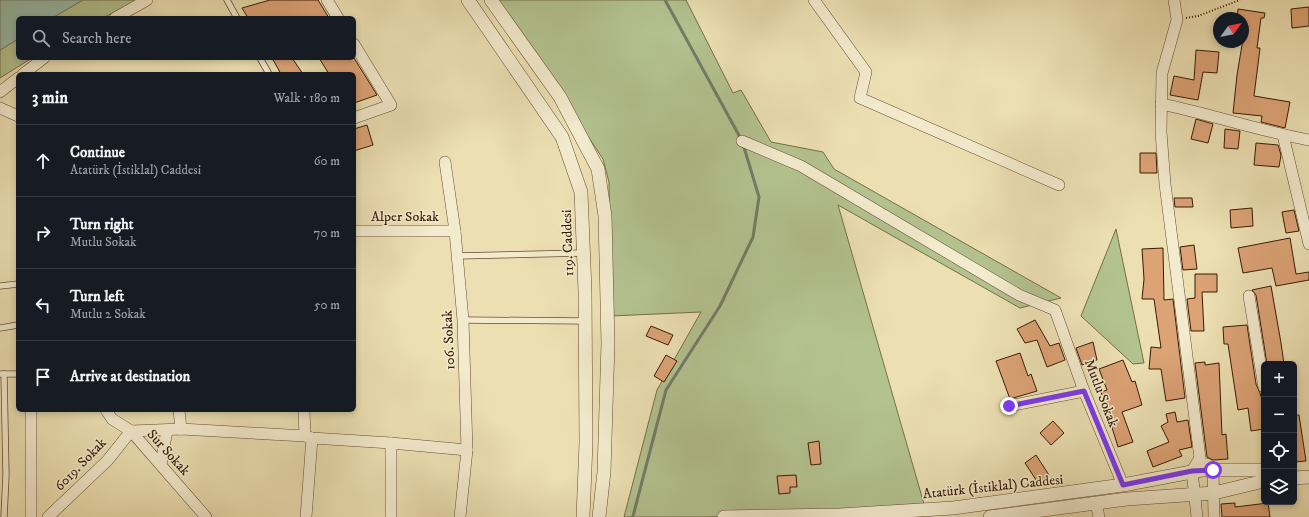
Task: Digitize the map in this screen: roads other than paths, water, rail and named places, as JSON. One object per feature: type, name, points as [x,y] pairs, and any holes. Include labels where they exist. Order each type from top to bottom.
[{"type":"street","points":[[119,16],[147,0]]},
{"type":"street","points":[[327,0],[337,16]]},
{"type":"street","name":"119. Caddesi","points":[[468,0],[532,91],[562,137],[581,192],[584,253],[586,443],[583,517]]},
{"type":"street","points":[[491,0],[560,97],[598,169],[605,216],[608,343],[604,472],[599,517]]},
{"type":"street","points":[[814,0],[866,72],[860,98],[1059,185]]},
{"type":"street","points":[[1174,0],[1177,20],[1162,74],[1161,104],[1165,184],[1200,458],[1192,471],[1197,517]]},
{"type":"street","points":[[356,47],[391,104],[356,117]]},
{"type":"street","points":[[26,72],[41,60]]},
{"type":"street","points":[[40,72],[42,60]]},
{"type":"street","points":[[0,92],[16,80]]},
{"type":"street","points":[[1161,104],[1206,113],[1284,135],[1309,140]]},
{"type":"street","points":[[0,108],[16,115]]},
{"type":"street","points":[[1284,135],[1309,244]]},
{"type":"street","name":"Mutlu Sokak","points":[[742,142],[801,166],[1019,295],[1055,310],[1084,391],[1123,485]]},
{"type":"street","name":"106. Sokak","points":[[445,162],[455,231],[463,320],[467,450],[460,517]]},
{"type":"street","name":"Alper Sokak","points":[[356,231],[455,231]]},
{"type":"street","points":[[1249,296],[1261,369]]},
{"type":"street","points":[[1009,406],[1084,391]]},
{"type":"street","points":[[31,517],[32,412]]},
{"type":"street","name":"Sur Sokak","points":[[107,412],[112,419],[131,431],[206,517]]},
{"type":"street","points":[[180,412],[181,429]]},
{"type":"street","points":[[304,412],[308,437],[306,517]]},
{"type":"street","points":[[131,431],[181,429],[392,443],[467,450]]},
{"type":"street","points":[[160,464],[167,430]]},
{"type":"street","name":"6019. Sokak","points":[[48,517],[107,461],[131,431]]},
{"type":"street","points":[[391,517],[392,443]]},
{"type":"street","points":[[1200,458],[1213,470],[1214,517]]},
{"type":"street","points":[[1297,469],[1309,468]]},
{"type":"street","name":"Atatürk (İstiklal) Caddesi","points":[[724,517],[840,515],[953,508],[1123,485],[1192,471],[1261,470]]},
{"type":"street","points":[[1297,478],[1309,477]]},
{"type":"street","name":"Atatürk (İstiklal) Caddesi","points":[[990,517],[1096,504],[1214,493],[1261,482]]},
{"type":"street","points":[[1096,504],[1099,517]]},
{"type":"lane","points":[[226,0],[236,16]]},
{"type":"lane","points":[[261,60],[268,72]]},
{"type":"lane","points":[[457,256],[584,253]]},
{"type":"lane","points":[[0,286],[16,284]]},
{"type":"lane","points":[[463,320],[585,321]]},
{"type":"lane","points":[[0,328],[16,325]]},
{"type":"lane","points":[[4,517],[2,374],[16,374]]},
{"type":"waterway","points":[[665,0],[741,139]]},
{"type":"waterway","points":[[633,516],[666,390],[720,306],[753,237],[759,197],[743,144]]}]
